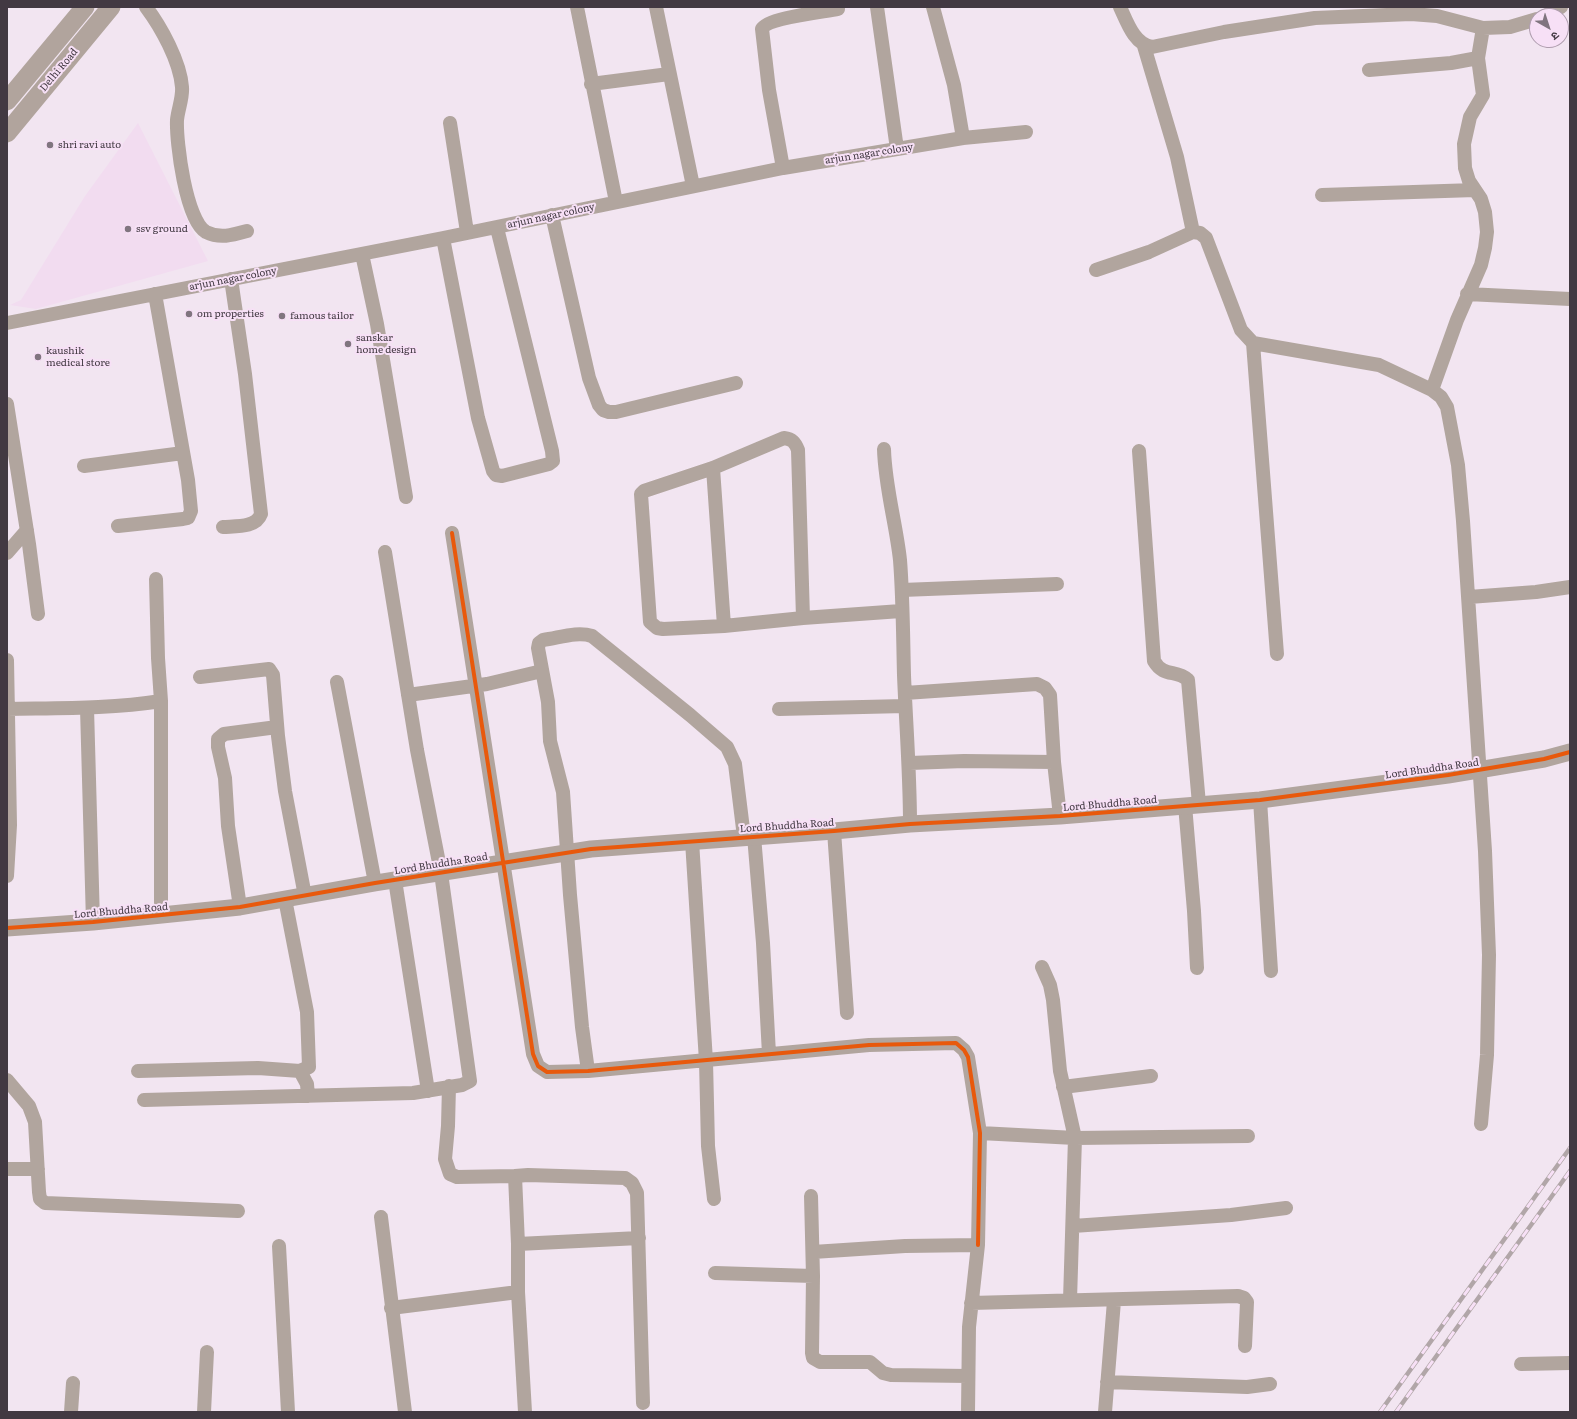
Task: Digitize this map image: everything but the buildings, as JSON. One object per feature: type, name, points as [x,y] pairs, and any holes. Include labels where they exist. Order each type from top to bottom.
[{"type":"main road","name":"Delhi Road","points":[[7,101],[85,7]]},
{"type":"main road","name":"Delhi Road","points":[[7,133],[111,7]]},
{"type":"street","points":[[146,7],[160,28],[172,53],[182,86],[177,134],[185,184],[193,217],[204,231],[216,235],[227,236],[247,231]]},
{"type":"street","points":[[577,7],[591,84],[616,202]]},
{"type":"street","points":[[656,7],[693,186]]},
{"type":"street","points":[[878,7],[897,149]]},
{"type":"street","points":[[933,7],[954,85],[963,138]]},
{"type":"street","points":[[1120,7],[1138,41],[1144,46],[1152,47],[1224,32],[1315,18],[1410,14],[1437,16],[1483,28],[1510,27],[1529,21]]},
{"type":"street","points":[[783,168],[769,90],[762,29],[765,24],[776,20],[838,9]]},
{"type":"street","points":[[1432,390],[1467,294],[1481,264],[1487,232],[1485,212],[1481,199],[1470,181],[1465,168],[1464,144],[1470,117],[1483,94],[1478,58],[1483,28]]},
{"type":"street","points":[[1144,46],[1177,157],[1193,232]]},
{"type":"street","points":[[1369,70],[1451,63],[1478,58]]},
{"type":"street","points":[[591,84],[669,74]]},
{"type":"street","points":[[450,123],[467,232]]},
{"type":"street","name":"arjun nagar colony","points":[[7,323],[443,238],[467,232],[497,228],[552,215],[783,168],[963,138],[1026,132]]},
{"type":"street","points":[[1322,196],[1475,190]]},
{"type":"street","points":[[552,215],[589,378],[599,405],[603,410],[616,412],[736,383]]},
{"type":"street","points":[[443,238],[478,418],[493,471],[496,475],[502,476],[550,464],[552,461],[552,451],[497,228]]},
{"type":"street","points":[[1096,270],[1149,252],[1193,232],[1200,233],[1206,238],[1241,330],[1253,343],[1379,365],[1432,390],[1441,397],[1447,407],[1458,465],[1469,597],[1485,851],[1488,955],[1486,1055],[1481,1124]]},
{"type":"street","points":[[362,254],[377,324],[406,497]]},
{"type":"street","points":[[223,527],[253,524],[259,520],[262,514],[245,374],[231,279]]},
{"type":"street","points":[[118,526],[188,518],[191,511],[183,453],[155,294]]},
{"type":"street","points":[[1467,294],[1570,299]]},
{"type":"street","points":[[1253,343],[1277,654]]},
{"type":"street","points":[[7,404],[10,438],[27,530],[38,614]]},
{"type":"street","points":[[803,618],[798,457],[795,443],[790,439],[784,438],[713,468],[644,491],[641,494],[649,618],[652,625],[657,628],[724,626],[803,618],[902,611]]},
{"type":"street","points":[[884,450],[885,473],[897,534],[902,590],[905,699],[910,763],[910,824]]},
{"type":"street","points":[[1139,451],[1154,661],[1158,668],[1164,672],[1181,674],[1188,680],[1194,911],[1197,968]]},
{"type":"street","points":[[84,466],[183,453]]},
{"type":"street","points":[[713,468],[724,626]]},
{"type":"street","points":[[7,553],[27,530]]},
{"type":"street","points":[[452,532],[533,1054],[538,1066],[547,1072],[588,1071],[876,1045],[956,1043],[964,1050],[968,1057],[980,1133],[978,1245],[971,1303],[968,1412]]},
{"type":"street","points":[[144,1100],[388,1095],[428,1091],[470,1081],[441,873],[417,750],[385,552]]},
{"type":"street","points":[[156,579],[160,701],[161,915]]},
{"type":"street","points":[[902,590],[1057,584]]},
{"type":"street","points":[[1469,597],[1536,592],[1570,587]]},
{"type":"street","points":[[588,1071],[582,1027],[570,895],[563,792],[550,741],[550,718],[538,648],[539,643],[543,640],[584,634],[592,636],[608,648],[690,715],[727,748],[731,754],[737,774],[749,837],[763,943],[769,1054]]},
{"type":"street","points":[[7,660],[9,824],[7,876]]},
{"type":"street","points":[[200,678],[269,669],[273,675],[275,685],[277,727],[285,791],[305,896]]},
{"type":"street","points":[[408,696],[475,686],[542,671]]},
{"type":"street","points":[[337,682],[375,883]]},
{"type":"street","points":[[779,709],[905,699],[1042,685],[1050,696],[1054,762],[1060,816]]},
{"type":"street","points":[[8,709],[87,708],[160,701]]},
{"type":"street","points":[[87,708],[93,922]]},
{"type":"street","points":[[240,907],[228,826],[225,778],[217,742],[218,738],[224,734],[277,727]]},
{"type":"street","name":"Lord Bhuddha Road","points":[[7,928],[93,922],[240,907],[375,883],[591,849],[910,824],[1060,816],[1192,804],[1260,800],[1480,770],[1544,759],[1570,752]]},
{"type":"street","points":[[910,763],[964,761],[1054,762]]},
{"type":"street","points":[[1260,800],[1271,971]]},
{"type":"street","points":[[834,831],[847,1013]]},
{"type":"street","points":[[692,841],[706,1061],[708,1146],[714,1199]]},
{"type":"street","points":[[396,880],[428,1091]]},
{"type":"street","points":[[138,1071],[258,1068],[307,1069],[309,1065],[307,1012],[286,899]]},
{"type":"street","points":[[1042,967],[1050,985],[1053,1000],[1060,1071],[1075,1138],[1070,1300]]},
{"type":"street","points":[[300,1070],[307,1084],[308,1096]]},
{"type":"street","points":[[1063,1087],[1151,1076]]},
{"type":"street","points":[[7,1080],[29,1106],[35,1122],[40,1199],[45,1203],[238,1211]]},
{"type":"street","points":[[449,1086],[448,1126],[444,1159],[450,1174],[457,1177],[595,1176],[625,1178],[632,1183],[637,1193],[644,1403]]},
{"type":"street","points":[[980,1133],[1075,1138],[1248,1136]]},
{"type":"street","points":[[7,1169],[38,1169]]},
{"type":"street","points":[[515,1176],[518,1244],[518,1292],[525,1412]]},
{"type":"street","points":[[811,1196],[814,1276],[812,1353],[816,1361],[870,1362],[883,1373],[891,1375],[968,1376]]},
{"type":"street","points":[[1073,1226],[1231,1215],[1286,1208]]},
{"type":"street","points":[[380,1217],[405,1412]]},
{"type":"street","points":[[518,1244],[639,1238]]},
{"type":"street","points":[[813,1252],[905,1246],[978,1245]]},
{"type":"street","points":[[279,1246],[288,1412]]},
{"type":"street","points":[[714,1274],[814,1276]]},
{"type":"street","points":[[392,1308],[518,1292]]},
{"type":"street","points":[[971,1303],[1244,1298],[1247,1302],[1245,1346]]},
{"type":"street","points":[[1105,1412],[1114,1301]]},
{"type":"street","points":[[204,1412],[207,1352]]},
{"type":"street","points":[[1522,1364],[1570,1363]]},
{"type":"street","points":[[1107,1382],[1247,1387],[1270,1384]]},
{"type":"street","points":[[71,1412],[73,1383]]},
{"type":"shaded area","name":"ssv ground","points":[[138,123],[208,261],[36,309],[10,305],[21,300],[85,196]]},
{"type":"railway","points":[[1380,1412],[1570,1148]]},
{"type":"railway","points":[[1396,1412],[1570,1171]]},
{"type":"cycle path","points":[[452,533],[533,1054],[538,1066],[547,1072],[588,1071],[869,1045],[956,1043],[964,1050],[968,1057],[980,1133],[978,1245]]},
{"type":"cycle path","points":[[7,928],[93,922],[240,907],[375,883],[591,849],[910,824],[1060,816],[1260,800],[1448,775],[1544,759],[1570,752]]},
{"type":"place","name":"shri ravi auto","points":[[50,145]]},
{"type":"place","name":"ssv ground","points":[[128,229]]},
{"type":"place","name":"om properties","points":[[189,314]]},
{"type":"place","name":"famous tailor","points":[[282,316]]},
{"type":"place","name":"sanskar home design","points":[[348,344]]},
{"type":"place","name":"kaushik medical store","points":[[38,357]]}]
